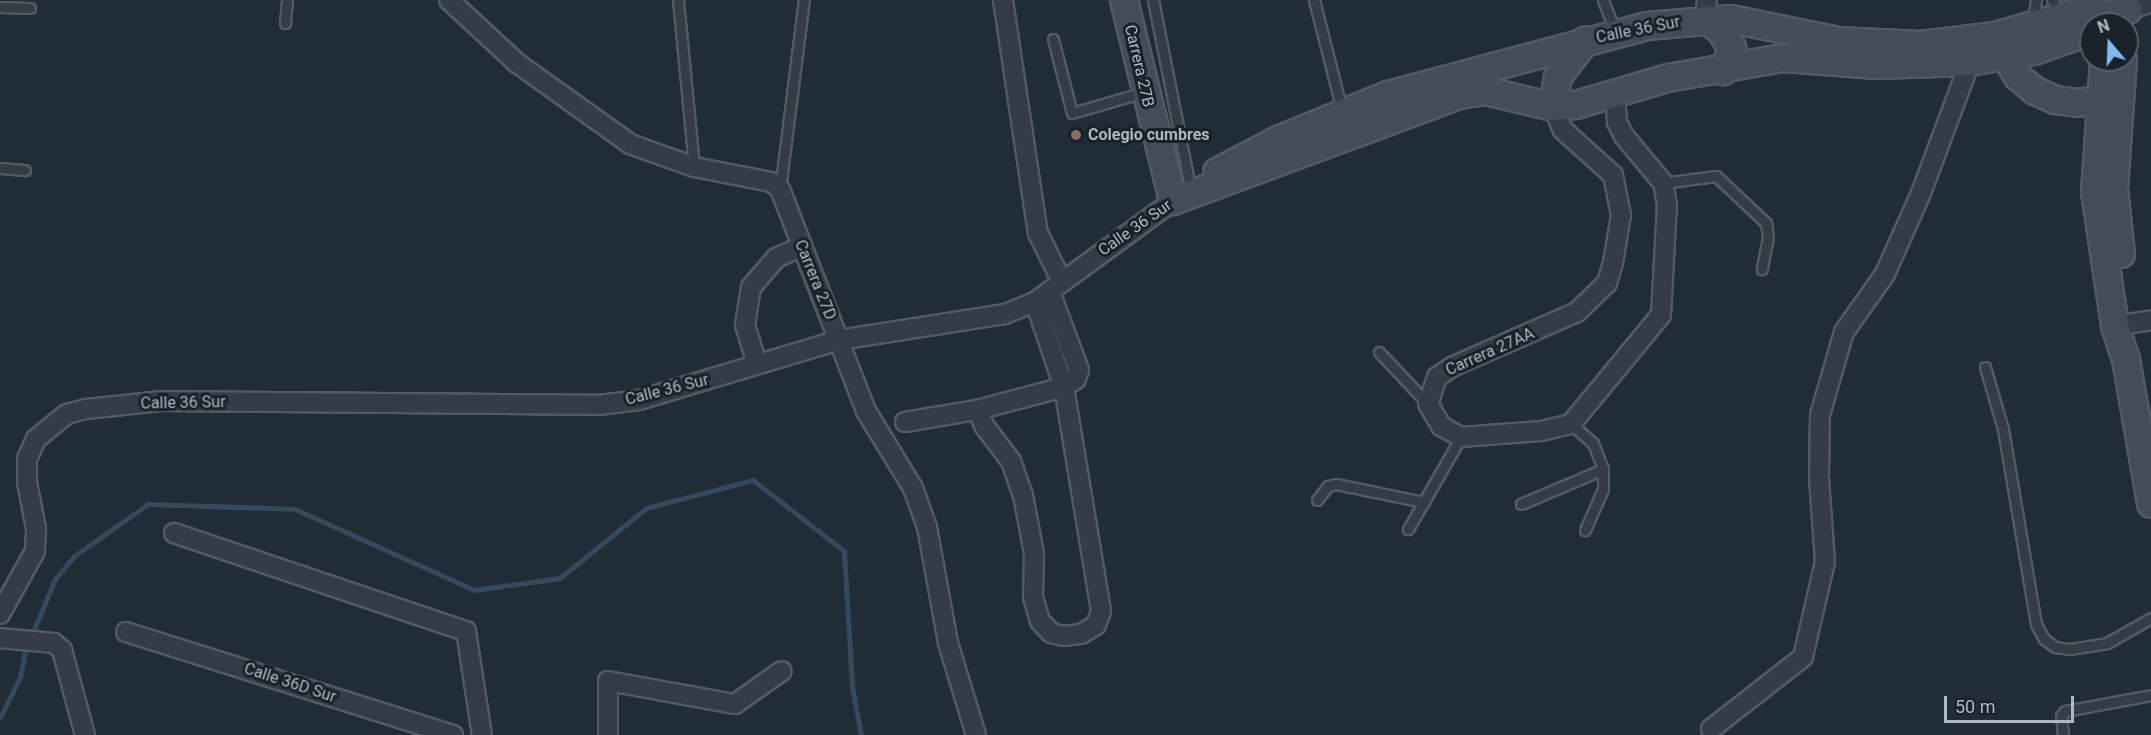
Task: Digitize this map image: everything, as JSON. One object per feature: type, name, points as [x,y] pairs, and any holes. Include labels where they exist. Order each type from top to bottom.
[{"type":"street","points":[[449,0],[517,63],[580,111],[630,144],[694,166],[771,182],[780,189]]},
{"type":"street","points":[[977,410],[985,427],[1011,461],[1023,495],[1034,554],[1033,597],[1040,621],[1058,634],[1081,633],[1096,625],[1101,611],[1038,233],[1003,0]]},
{"type":"street","name":"Carrera 27B","points":[[1124,0],[1144,92],[1182,197]]},
{"type":"street","name":"Calle 36 Sur","points":[[0,614],[35,551],[36,529],[27,482],[27,459],[36,439],[67,414],[86,409],[162,401],[599,405],[639,400],[839,340],[974,320],[1049,292],[1225,166],[1342,112],[1441,78],[1706,10],[1875,46],[1955,42],[2032,27],[2057,9],[2088,9],[2105,12]]},
{"type":"street","points":[[1706,10],[1732,48],[1723,71]]},
{"type":"street","name":"Calle 36 Sur","points":[[1182,197],[1231,181],[1347,133],[1460,95],[1486,91],[1507,93],[1553,107],[1668,78],[1723,71],[1783,58],[1876,65],[1970,62],[2006,57],[2079,29]]},
{"type":"street","points":[[1553,107],[1558,77],[1586,40]]},
{"type":"street","points":[[2006,57],[2018,77],[2035,91],[2055,100],[2078,103],[2100,99]]},
{"type":"street","points":[[1711,729],[1803,657],[1825,562],[1819,478],[1820,416],[1845,332],[1885,274],[1921,193],[1970,62]]},
{"type":"street","points":[[2103,72],[2095,192],[2132,323]]},
{"type":"street","points":[[2122,72],[2114,189],[2132,323],[2126,359],[2151,504]]},
{"type":"street","points":[[1428,404],[1441,426],[1461,437],[1541,431],[1571,424],[1662,315],[1667,205],[1663,183],[1624,136],[1617,122],[1615,93]]},
{"type":"street","name":"Carrera 27AA","points":[[1428,404],[1431,387],[1443,372],[1577,312],[1607,283],[1621,215],[1619,194],[1613,175],[1563,130],[1553,107]]},
{"type":"street","name":"Carrera 27D","points":[[780,189],[866,411],[916,498],[927,527],[948,643],[976,735]]},
{"type":"street","points":[[757,364],[745,325],[751,287],[776,258],[801,247]]},
{"type":"street","points":[[905,422],[977,410],[1064,387]]},
{"type":"street","points":[[174,533],[466,632],[482,735]]},
{"type":"street","name":"Calle 36D Sur","points":[[126,632],[453,735]]},
{"type":"street","points":[[0,638],[54,643],[67,661],[85,735]]},
{"type":"street","points":[[608,735],[608,681],[735,704],[782,671]]},
{"type":"lane","points":[[285,23],[287,0]]},
{"type":"lane","points":[[678,0],[694,166]]},
{"type":"lane","points":[[780,189],[804,0]]},
{"type":"lane","points":[[1153,0],[1182,197]]},
{"type":"lane","points":[[1314,0],[1342,112]]},
{"type":"lane","points":[[1603,0],[1615,33]]},
{"type":"lane","points":[[2032,27],[2036,0]]},
{"type":"lane","points":[[0,7],[30,8]]},
{"type":"lane","points":[[1053,39],[1072,113],[1144,92]]},
{"type":"lane","points":[[0,168],[24,170]]},
{"type":"lane","points":[[1663,183],[1716,176],[1766,223],[1768,237],[1762,269]]},
{"type":"lane","points":[[1379,352],[1428,404]]},
{"type":"lane","points":[[1985,367],[2003,429],[2036,624],[2044,639],[2055,647],[2070,649],[2107,643],[2151,618]]},
{"type":"lane","points":[[1571,424],[1593,443],[1603,469],[1603,489],[1585,530]]},
{"type":"lane","points":[[1408,529],[1461,437]]},
{"type":"lane","points":[[1521,504],[1603,469]]},
{"type":"lane","points":[[1317,500],[1328,486],[1336,484],[1424,502]]},
{"type":"lane","points":[[2063,735],[2061,716],[2065,711],[2151,695]]},
{"type":"waterway","points":[[0,718],[20,677],[25,651],[55,579],[74,556],[148,504],[295,509],[474,590],[560,578],[646,508],[753,480],[844,551],[852,686],[861,735]]},
{"type":"place","name":"Colegio cumbres","points":[[1076,135]]}]
